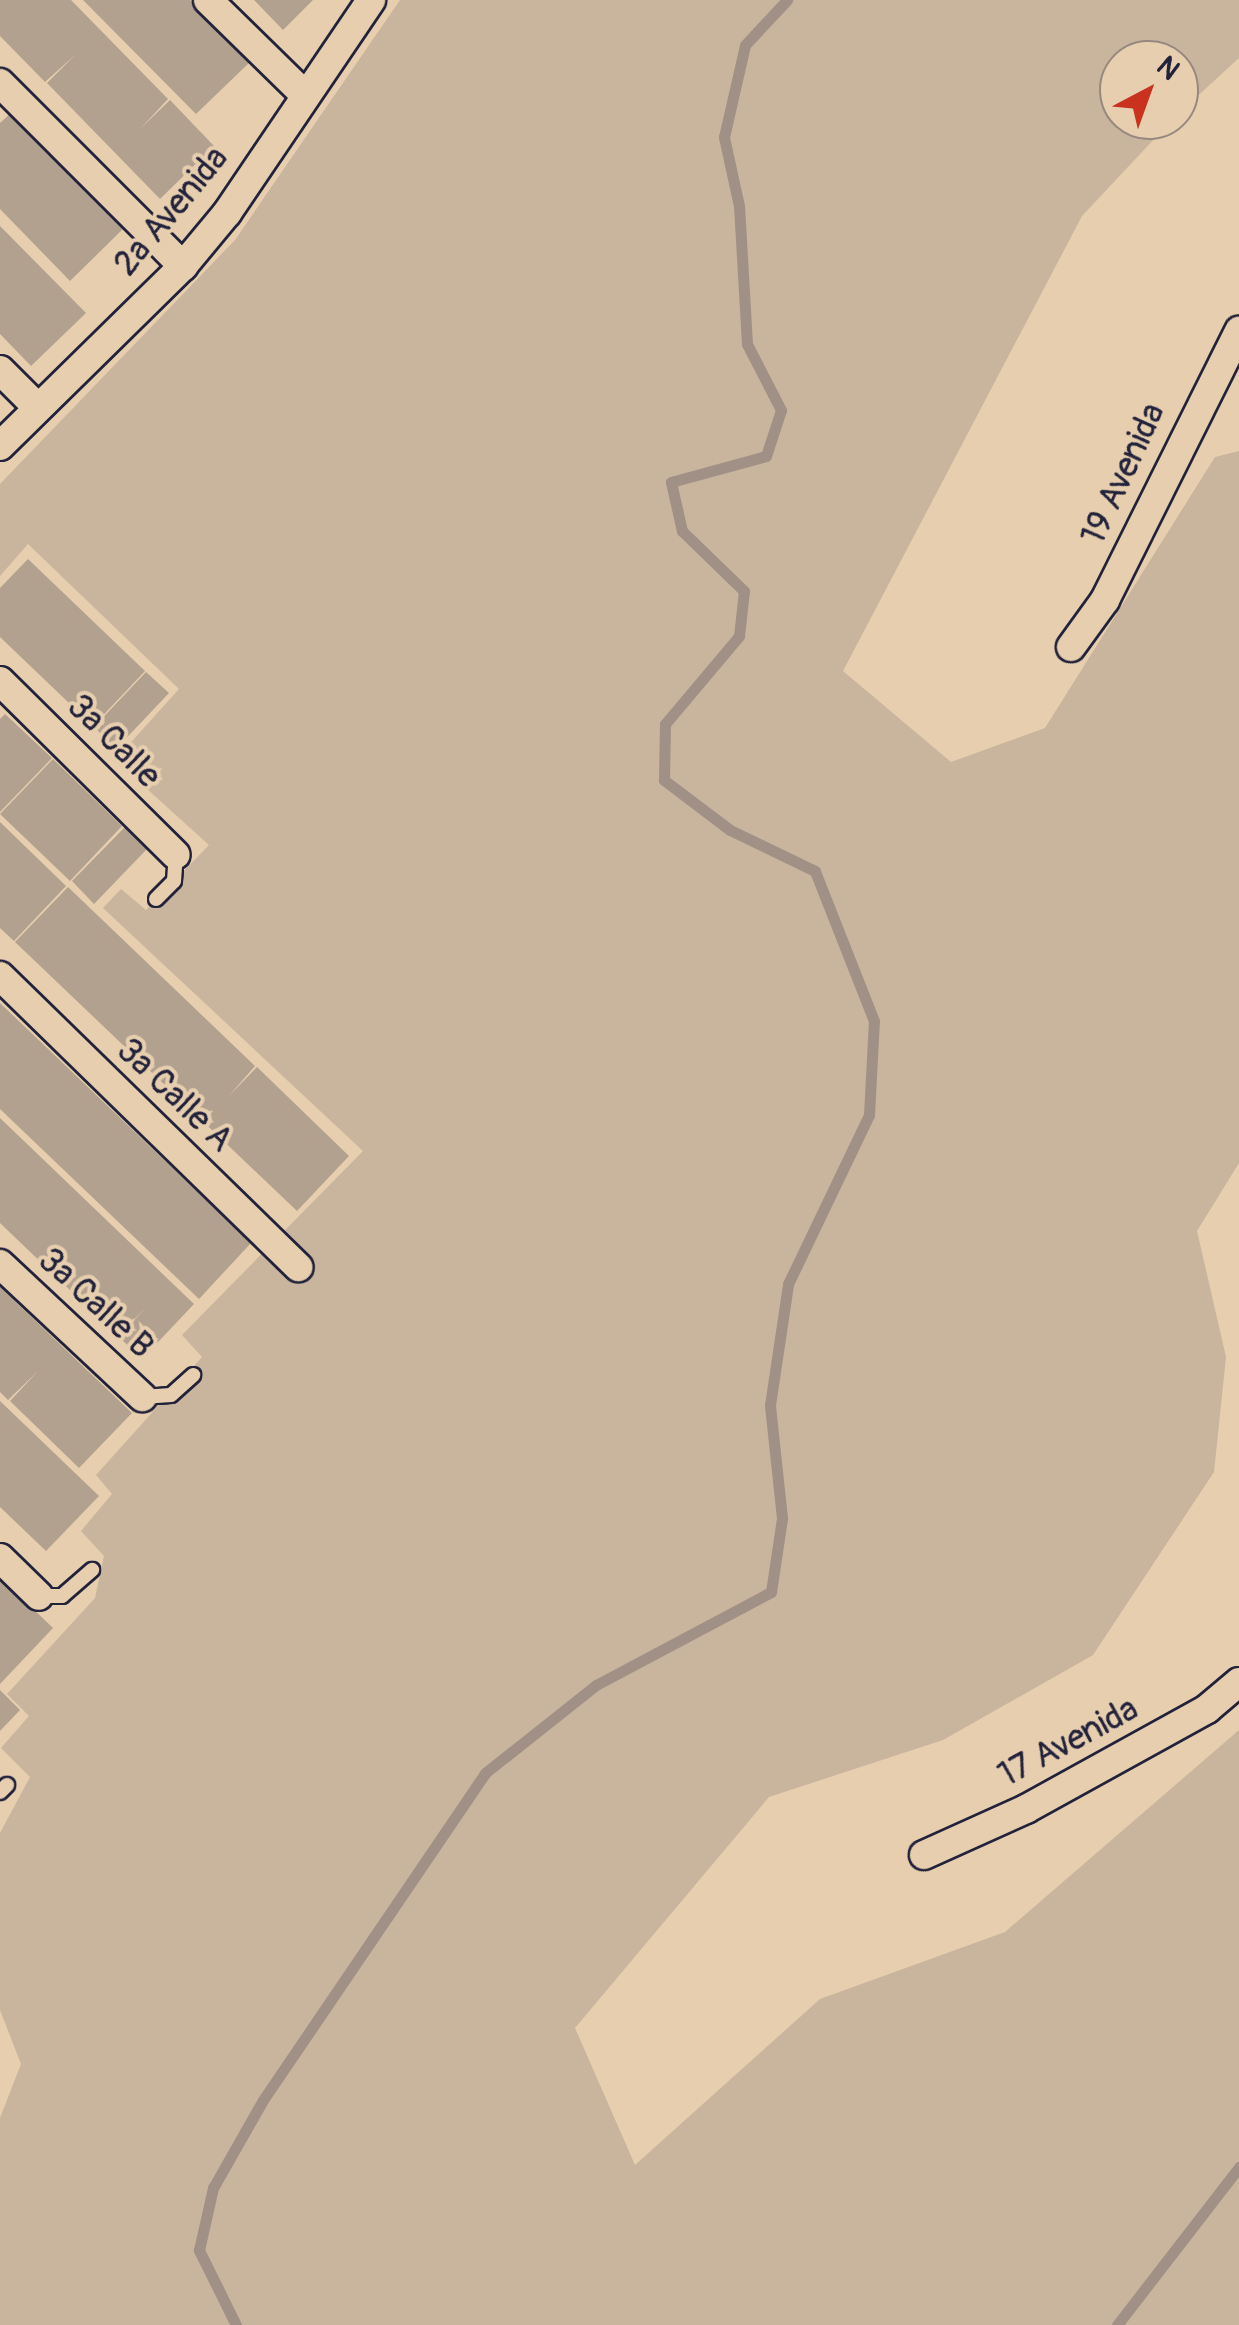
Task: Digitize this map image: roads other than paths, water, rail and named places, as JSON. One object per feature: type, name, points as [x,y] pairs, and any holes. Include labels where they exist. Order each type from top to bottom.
[{"type":"street","points":[[208,0],[305,95]]},
{"type":"street","name":"2a Avenida","points":[[0,446],[183,266],[371,0]]},
{"type":"street","points":[[0,82],[183,266]]},
{"type":"street","name":"19 Avenida","points":[[1072,647],[1105,600],[1239,331]]},
{"type":"street","points":[[0,370],[37,407]]},
{"type":"street","name":"3a Calle","points":[[0,681],[176,854]]},
{"type":"street","name":"3a Calle A","points":[[0,976],[298,1267]]},
{"type":"street","name":"3a Calle B","points":[[0,1264],[142,1397]]},
{"type":"street","points":[[0,1558],[39,1596]]},
{"type":"street","name":"17 Avenida","points":[[924,1855],[1059,1791],[1207,1709],[1239,1682]]},
{"type":"lane","points":[[156,899],[174,881],[176,854]]},
{"type":"lane","points":[[142,1397],[171,1396],[193,1376]]},
{"type":"lane","points":[[39,1596],[62,1596],[92,1570]]},
{"type":"waterway","points":[[236,2325],[199,2250],[213,2188],[263,2100],[485,1773],[596,1685],[771,1592],[782,1518],[770,1405],[788,1284],[869,1115],[874,1021],[815,871],[730,830],[664,780],[665,724],[739,636],[744,591],[682,531],[671,482],[766,456],[781,410],[747,344],[739,206],[724,137],[745,45],[787,0]]},
{"type":"waterway","points":[[1117,2325],[1239,2167]]}]
